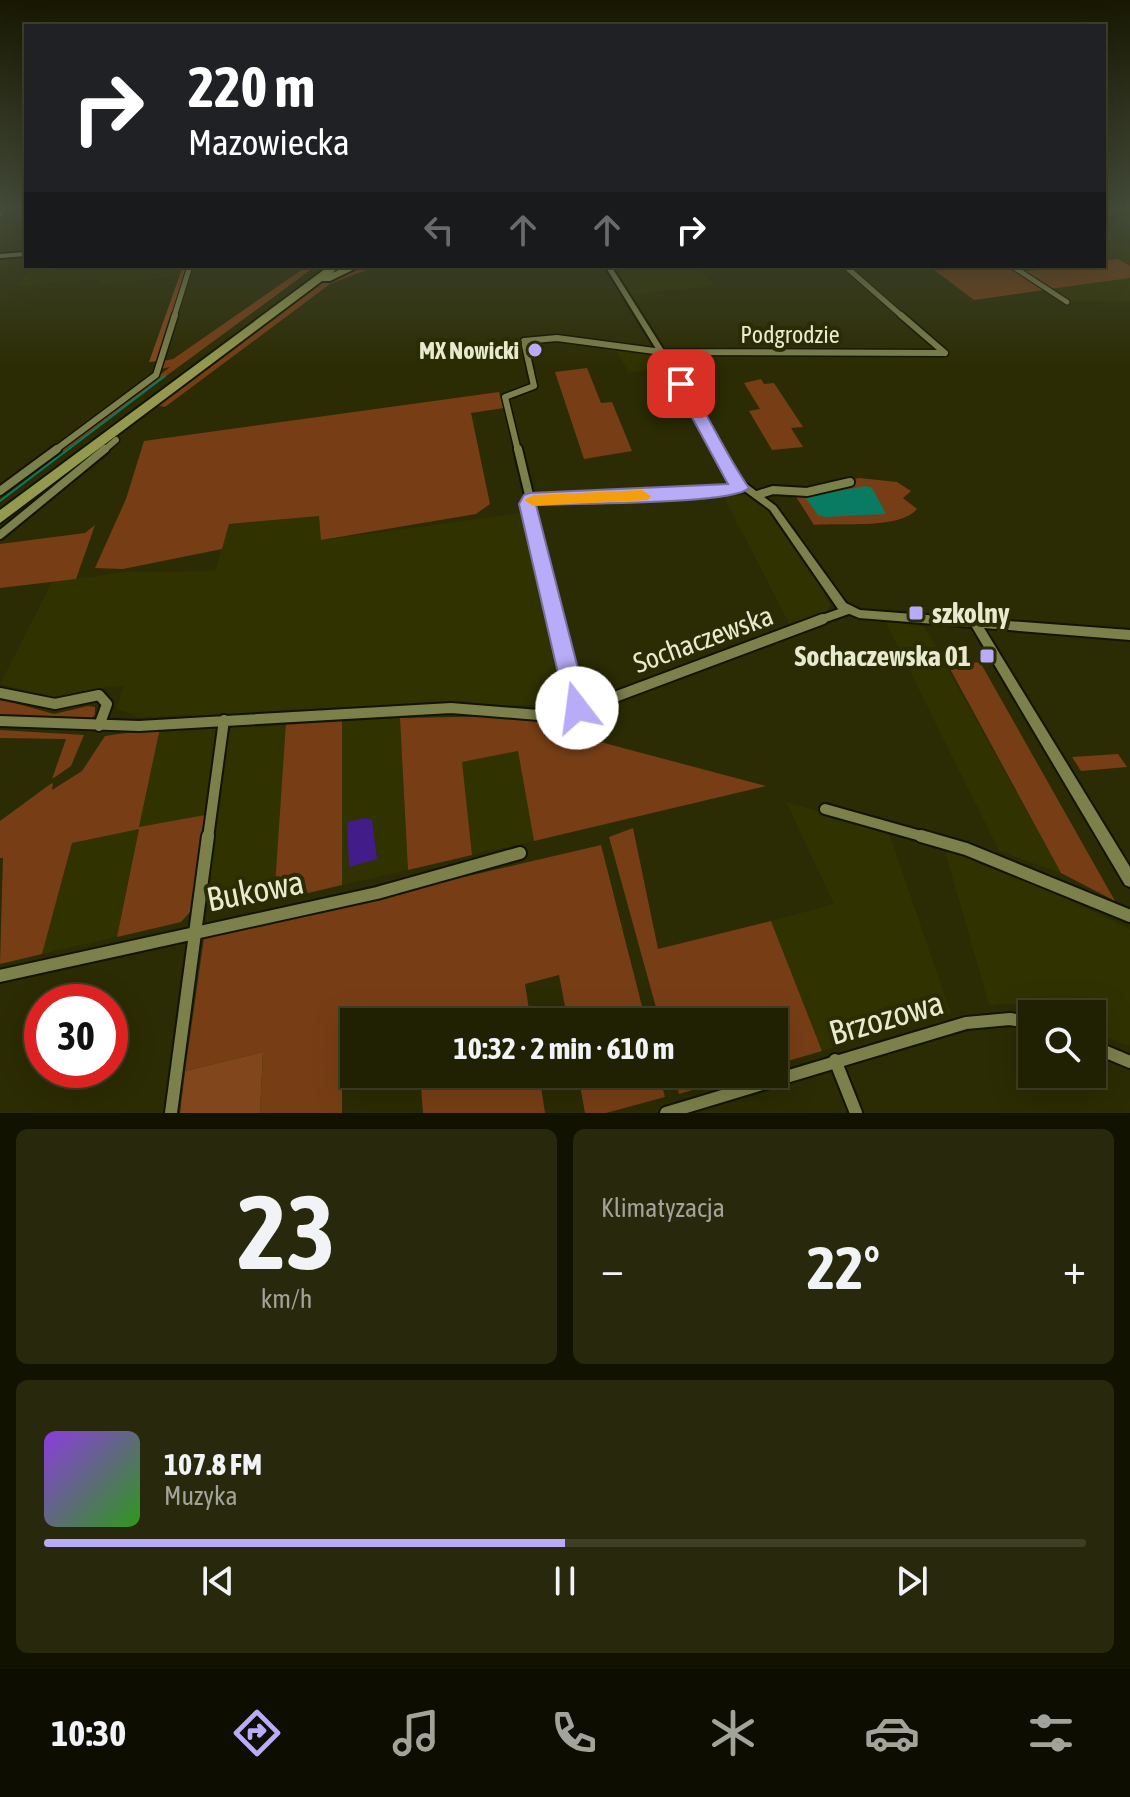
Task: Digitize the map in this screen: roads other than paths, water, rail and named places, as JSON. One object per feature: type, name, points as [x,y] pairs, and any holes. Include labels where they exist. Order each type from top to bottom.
[{"type":"highway","points":[[0,505],[320,268]]},
{"type":"highway","points":[[0,518],[332,268]]},
{"type":"highway","points":[[293,297],[352,268]]},
{"type":"street","points":[[0,491],[156,375],[189,268]]},
{"type":"street","points":[[609,268],[705,422],[731,477],[741,488],[757,495],[773,508],[830,592],[848,610]]},
{"type":"street","name":"Podgrodzie","points":[[530,499],[505,397],[534,386],[523,344],[529,338],[557,338],[662,352],[945,353],[847,268]]},
{"type":"street","points":[[1015,268],[1067,302]]},
{"type":"street","points":[[0,535],[116,440]]},
{"type":"street","points":[[757,495],[773,490],[807,492],[850,482]]},
{"type":"street","points":[[577,708],[528,504],[530,499],[701,493],[741,488]]},
{"type":"street","name":"Sochaczewska","points":[[0,721],[99,726],[451,708],[539,715],[577,708],[831,619],[848,610],[1130,635]]},
{"type":"street","points":[[975,623],[1130,880]]},
{"type":"street","points":[[0,693],[55,704],[99,695],[107,704],[99,726]]},
{"type":"street","points":[[171,1113],[224,720]]},
{"type":"street","points":[[825,809],[966,849],[1130,916]]},
{"type":"street","name":"Bukowa","points":[[0,976],[196,930],[240,925],[392,890],[520,853]]},
{"type":"street","name":"Brzozowa","points":[[673,1112],[835,1060],[986,1019],[1018,1022]]},
{"type":"street","points":[[1106,1052],[1130,1062]]},
{"type":"street","points":[[835,1060],[856,1113]]},
{"type":"water","points":[[866,486],[872,488],[886,514],[825,517],[818,515],[805,497]]},
{"type":"waterway","points":[[0,501],[165,376]]},
{"type":"place","name":"MX Nowicki","points":[[535,350]]},
{"type":"place","name":"szkolny","points":[[916,613]]},
{"type":"place","name":"Sochaczewska 01","points":[[987,656]]}]
